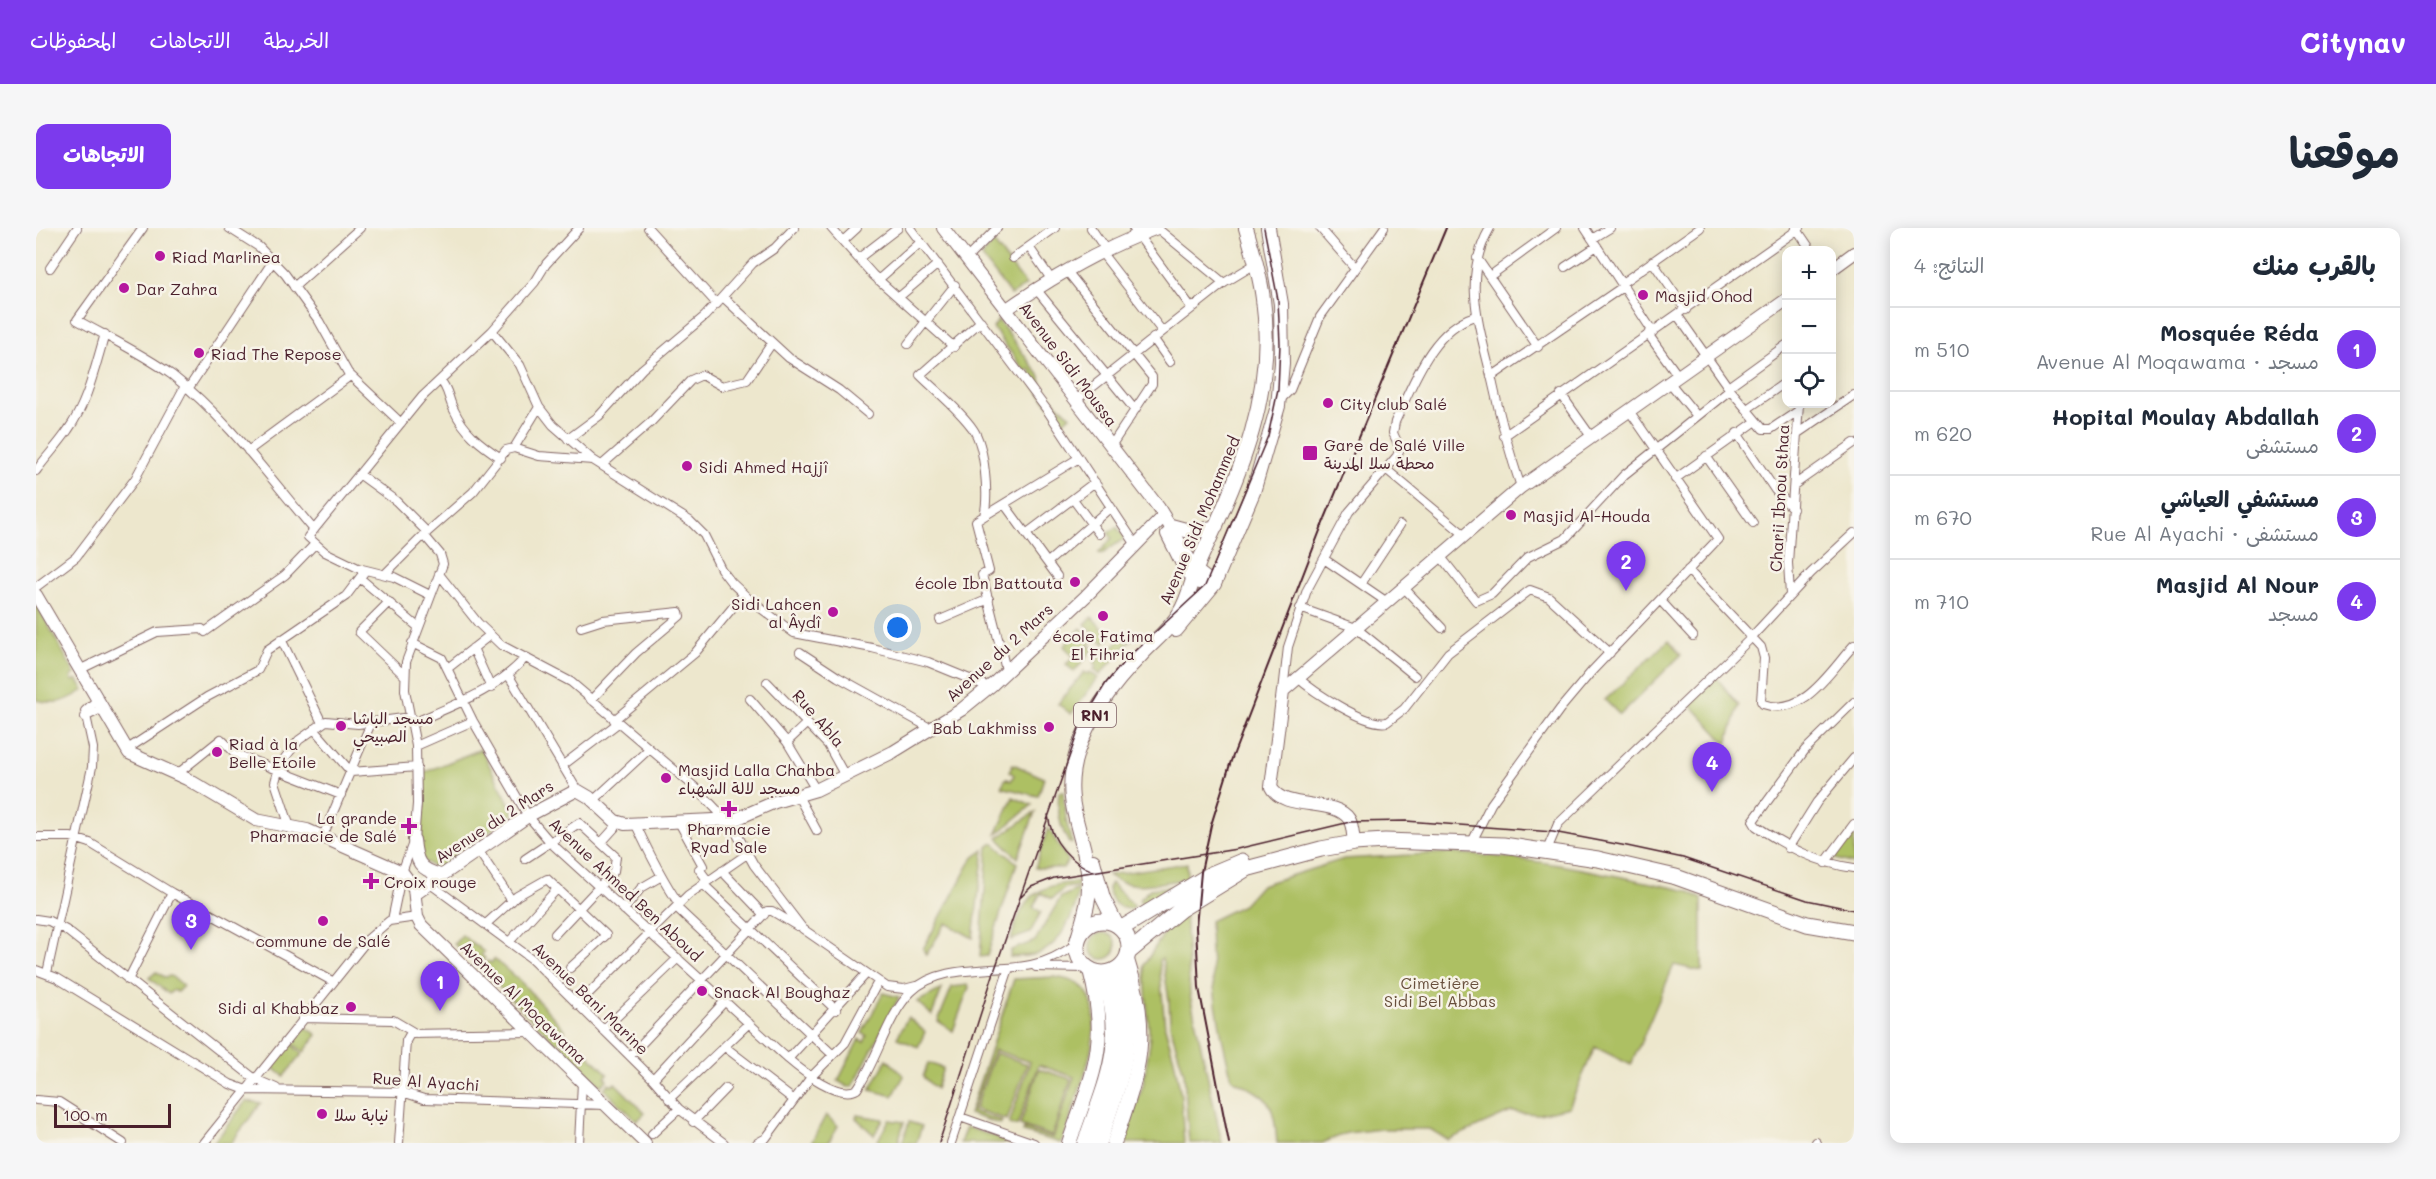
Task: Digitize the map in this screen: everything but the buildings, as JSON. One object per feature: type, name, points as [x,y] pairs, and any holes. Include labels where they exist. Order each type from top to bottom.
[{"type":"highway","points":[[1078,939],[1086,926],[1096,921],[1106,920],[1119,926],[1211,874],[1250,858],[1353,839],[1473,839],[1548,846],[1679,870],[1812,917],[1854,923]]},
{"type":"highway","points":[[1109,965],[1161,924],[1234,875],[1264,864],[1353,839]]},
{"type":"highway","points":[[1548,846],[1676,877],[1807,924],[1854,932]]},
{"type":"highway","name":"RN1","points":[[1109,965],[1130,943],[1119,926]]},
{"type":"highway","name":"RN1","points":[[1078,939],[1080,961],[1109,965]]},
{"type":"highway","name":"RN1","points":[[1086,1143],[1113,1081],[1125,1065],[1128,1028],[1109,965]]},
{"type":"highway","name":"RN1","points":[[1099,1143],[1113,1081]]},
{"type":"main road","name":"Avenue Sidi Mohammed","points":[[1078,939],[1087,906],[1089,882],[1073,810],[1071,779],[1077,752],[1107,696],[1132,663],[1179,614],[1191,577],[1216,527],[1244,460],[1259,411],[1266,328],[1257,263],[1246,228]]},
{"type":"main road","name":"Avenue Sidi Mohammed","points":[[1119,926],[1102,898],[1084,824],[1080,781],[1085,755],[1112,700],[1213,586],[1253,492],[1279,401],[1282,363],[1281,304],[1268,228]]},
{"type":"main road","points":[[1167,521],[1193,532],[1216,527]]},
{"type":"main road","points":[[1109,965],[1138,1000],[1142,1040],[1137,1073],[1115,1142]]},
{"type":"main road","points":[[1069,1143],[1099,1051],[1100,1013],[1109,965]]},
{"type":"street","points":[[50,268],[76,228]]},
{"type":"street","points":[[143,228],[77,320],[159,366],[186,388],[248,451],[314,530]]},
{"type":"street","points":[[229,228],[243,231],[273,261],[319,321],[350,376],[401,423]]},
{"type":"street","points":[[294,287],[360,228]]},
{"type":"street","points":[[418,627],[389,603],[363,575],[325,552],[308,537],[401,423],[440,380],[492,331],[535,282],[546,264],[579,228]]},
{"type":"street","points":[[648,228],[720,301],[800,366],[838,390],[868,414]]},
{"type":"street","points":[[568,439],[598,416],[642,369],[720,301],[753,263],[775,248],[794,228]]},
{"type":"street","points":[[831,228],[878,280],[954,347]]},
{"type":"street","points":[[844,240],[857,228]]},
{"type":"street","points":[[859,258],[898,228]]},
{"type":"street","points":[[910,228],[955,285],[1079,458],[1136,545]]},
{"type":"street","name":"Avenue Sidi Moussa","points":[[943,228],[1167,521],[1191,577],[1213,586]]},
{"type":"street","points":[[967,258],[997,228]]},
{"type":"street","points":[[1013,258],[1055,228]]},
{"type":"street","points":[[1091,228],[1103,251],[1162,331]]},
{"type":"street","points":[[1007,309],[1051,279],[1135,232],[1157,228],[1224,283]]},
{"type":"street","points":[[1320,228],[1355,268]]},
{"type":"street","points":[[1491,228],[1478,258],[1474,286],[1475,316],[1504,436],[1521,487]]},
{"type":"street","points":[[1490,276],[1556,228]]},
{"type":"street","points":[[1585,228],[1623,285],[1697,417]]},
{"type":"street","points":[[1565,267],[1610,228]]},
{"type":"street","points":[[1491,377],[1538,347],[1652,261],[1700,228]]},
{"type":"street","points":[[1279,401],[1290,390],[1320,317],[1382,229]]},
{"type":"street","points":[[1504,436],[1561,394],[1678,316],[1798,229],[1809,246]]},
{"type":"street","points":[[1135,232],[1191,307]]},
{"type":"street","points":[[878,280],[921,242]]},
{"type":"street","points":[[1029,247],[1051,279]]},
{"type":"street","points":[[1836,266],[1854,253]]},
{"type":"street","points":[[1478,258],[1538,347]]},
{"type":"street","points":[[36,587],[76,557],[135,479],[186,388],[273,261]]},
{"type":"street","points":[[1652,261],[1686,310]]},
{"type":"street","points":[[1076,400],[1191,307],[1257,263]]},
{"type":"street","points":[[899,297],[938,264]]},
{"type":"street","points":[[1066,270],[1152,380],[1110,446]]},
{"type":"street","points":[[908,344],[955,285]]},
{"type":"street","points":[[1036,289],[1135,410]]},
{"type":"street","points":[[1283,691],[1521,487],[1782,303]]},
{"type":"street","points":[[1353,839],[1349,820],[1341,813],[1278,796],[1271,787],[1288,647],[1300,608],[1349,512],[1400,452],[1399,444],[1393,433],[1395,422],[1438,342],[1458,322],[1475,316]]},
{"type":"street","points":[[1678,316],[1729,388],[1755,422],[1765,430],[1771,429],[1798,408]]},
{"type":"street","points":[[981,321],[920,375],[974,431],[984,475],[984,516]]},
{"type":"street","points":[[492,331],[520,365],[540,407],[568,439],[593,460]]},
{"type":"street","points":[[36,471],[69,429],[91,382],[105,334]]},
{"type":"street","points":[[1153,338],[1170,362]]},
{"type":"street","points":[[603,464],[651,422],[691,380],[702,375],[722,386],[747,380],[772,343]]},
{"type":"street","points":[[1441,557],[1476,601],[1492,594],[1528,557],[1565,539],[1624,476],[1729,388],[1782,348]]},
{"type":"street","points":[[248,451],[350,376]]},
{"type":"street","points":[[440,380],[446,385],[454,412],[471,436],[501,458]]},
{"type":"street","points":[[1747,409],[1782,385]]},
{"type":"street","points":[[1561,394],[1592,438]]},
{"type":"street","points":[[1797,433],[1854,395]]},
{"type":"street","points":[[514,448],[540,407]]},
{"type":"street","name":"Charii Ibnou Sthaa","points":[[1790,595],[1788,563],[1799,408]]},
{"type":"street","points":[[1473,839],[1491,804],[1560,709],[1716,542],[1717,537],[1630,412]]},
{"type":"street","points":[[1675,479],[1755,422]]},
{"type":"street","points":[[1737,433],[1775,490],[1792,509]]},
{"type":"street","points":[[1794,485],[1854,443]]},
{"type":"street","points":[[385,574],[473,492],[506,450],[514,448],[539,456],[593,460],[603,464],[698,528],[709,542],[716,560],[743,595],[790,631],[802,636],[872,648],[928,662],[989,687]]},
{"type":"street","points":[[1706,456],[1753,523]]},
{"type":"street","points":[[1006,670],[982,575],[989,571],[976,521],[1079,458]]},
{"type":"street","points":[[1387,470],[1466,536]]},
{"type":"street","points":[[359,474],[396,501],[426,534],[443,560],[412,643],[405,676],[416,746],[414,840],[417,860],[421,868],[441,875]]},
{"type":"street","points":[[1026,534],[1095,482]]},
{"type":"street","points":[[1073,499],[1099,534]]},
{"type":"street","points":[[1005,505],[1057,576]]},
{"type":"street","points":[[1048,562],[1111,507]]},
{"type":"street","name":"Avenue du 2 Mars","points":[[416,894],[429,882],[528,816],[577,790],[619,823],[680,824],[729,821],[776,802],[816,790],[845,776],[899,749],[961,710],[989,687],[1136,545],[1167,521]]},
{"type":"street","points":[[1360,584],[1400,525]]},
{"type":"street","points":[[1548,846],[1558,824],[1751,637],[1790,595],[1854,533]]},
{"type":"street","points":[[79,670],[157,632],[202,629],[204,632],[285,575],[315,544]]},
{"type":"street","points":[[1324,559],[1387,602]]},
{"type":"street","points":[[1688,570],[1761,647],[1764,658],[1761,701],[1767,706],[1796,705],[1854,645]]},
{"type":"street","points":[[126,750],[207,697],[258,670],[267,650],[346,596],[363,575],[385,574],[430,595]]},
{"type":"street","points":[[439,574],[490,635],[504,647],[571,682],[697,789],[729,821],[747,854],[802,929]]},
{"type":"street","points":[[1404,588],[1442,628]]},
{"type":"street","points":[[1297,677],[1322,696],[1368,718],[1387,722],[1404,709],[1448,653],[1530,590],[1549,597],[1610,653]]},
{"type":"street","points":[[36,595],[126,750],[136,758],[176,775],[245,815],[267,824],[290,826],[322,836],[402,872],[411,882],[416,894],[417,917],[392,920],[368,939],[204,1143]]},
{"type":"street","points":[[562,766],[694,652],[743,595]]},
{"type":"street","points":[[940,620],[989,599]]},
{"type":"street","points":[[1660,600],[1693,636]]},
{"type":"street","points":[[389,603],[359,632],[405,676]]},
{"type":"street","points":[[1300,608],[1356,628],[1415,676]]},
{"type":"street","points":[[582,627],[603,620],[679,612],[680,616],[636,653],[591,700]]},
{"type":"street","points":[[448,668],[490,635]]},
{"type":"street","points":[[281,639],[322,723]]},
{"type":"street","name":"Avenue Ahmed Ben Aboud","points":[[412,643],[439,655],[448,668],[472,721],[528,816],[551,843],[748,1023],[811,1077],[843,1092],[857,1089],[903,1002],[919,986]]},
{"type":"street","points":[[473,648],[491,688]]},
{"type":"street","points":[[800,652],[838,677],[930,728]]},
{"type":"street","points":[[290,826],[287,811],[276,789],[277,770],[299,740],[322,723],[412,720],[491,688],[509,676],[526,657]]},
{"type":"street","points":[[509,676],[577,790]]},
{"type":"street","name":"Rue Abla","points":[[767,682],[828,745],[845,776]]},
{"type":"street","points":[[750,699],[787,742],[816,790]]},
{"type":"street","points":[[1854,702],[1804,750],[1753,821],[1756,826],[1788,848],[1825,863],[1854,868]]},
{"type":"street","points":[[47,973],[93,756],[85,717],[99,705]]},
{"type":"street","points":[[416,746],[472,721]]},
{"type":"street","points":[[322,836],[371,723]]},
{"type":"street","points":[[787,742],[807,723]]},
{"type":"street","points":[[314,729],[351,772]]},
{"type":"street","points":[[176,775],[221,739],[236,754],[341,795]]},
{"type":"street","points":[[593,801],[649,748]]},
{"type":"street","points":[[1788,848],[1817,802],[1852,762]]},
{"type":"street","points":[[351,772],[417,767]]},
{"type":"street","points":[[798,796],[817,831]]},
{"type":"street","points":[[525,859],[579,823],[616,857],[616,866],[555,934]]},
{"type":"street","points":[[601,843],[619,823]]},
{"type":"street","points":[[680,824],[703,866],[699,869],[705,882],[751,930],[836,1010]]},
{"type":"street","points":[[636,825],[660,877],[678,906],[833,1055]]},
{"type":"street","points":[[1825,863],[1854,825]]},
{"type":"street","points":[[36,837],[76,837],[100,848],[172,893],[332,981]]},
{"type":"street","points":[[392,920],[402,872],[414,840]]},
{"type":"street","points":[[478,850],[512,901]]},
{"type":"street","points":[[577,1005],[705,882],[747,854]]},
{"type":"street","points":[[722,871],[764,915]]},
{"type":"street","points":[[624,910],[641,888],[660,877]]},
{"type":"street","points":[[486,923],[512,901],[547,879],[606,935],[570,968]]},
{"type":"street","name":"Avenue Bani Marine","points":[[429,882],[510,941],[556,981],[577,1005],[653,1079],[679,1109],[693,1122],[724,1143]]},
{"type":"street","points":[[510,941],[557,889]]},
{"type":"street","points":[[128,980],[172,893]]},
{"type":"street","points":[[630,1056],[764,915],[772,911],[878,982],[897,989],[919,986],[953,974],[1029,966],[1109,965]]},
{"type":"street","name":"Avenue Al Moqawama","points":[[417,917],[422,925],[606,1105],[649,1139]]},
{"type":"street","points":[[36,919],[57,924],[255,1079],[279,1089]]},
{"type":"street","points":[[1029,966],[1054,958],[1078,939]]},
{"type":"street","points":[[603,1030],[678,958]]},
{"type":"street","points":[[951,1143],[1009,968]]},
{"type":"street","points":[[36,970],[47,973],[230,1084],[246,1090]]},
{"type":"street","points":[[788,1059],[836,1010],[866,974]]},
{"type":"street","points":[[757,1143],[765,1138],[811,1077],[850,1035],[878,982]]},
{"type":"street","points":[[653,1079],[725,1001]]},
{"type":"street","points":[[303,1018],[393,1020],[415,1033],[531,1032]]},
{"type":"street","points":[[669,1099],[748,1023]]},
{"type":"street","points":[[399,1143],[406,1039],[415,1033]]},
{"type":"street","points":[[725,1047],[794,1100]]},
{"type":"street","points":[[579,1143],[582,1082]]},
{"type":"street","points":[[693,1122],[726,1088]]},
{"type":"street","name":"Rue Al Ayachi","points":[[246,1090],[402,1092],[424,1099],[606,1105]]},
{"type":"street","points":[[36,1100],[59,1102],[123,1143]]},
{"type":"street","points":[[649,1139],[679,1109]]},
{"type":"street","points":[[960,1117],[1034,1143]]},
{"type":"green space","points":[[993,242],[1026,285],[1011,295],[982,257]]},
{"type":"green space","points":[[998,320],[1040,376],[1047,394],[1070,416],[1062,423],[1028,377],[1033,373],[1029,369],[1025,372],[993,328]]},
{"type":"green space","points":[[1117,527],[1125,538],[1102,554],[1099,553],[1112,538],[1108,533]]},
{"type":"green space","points":[[36,603],[75,674],[71,677],[73,681],[77,679],[84,690],[61,701],[36,700]]},
{"type":"green space","points":[[1092,617],[1110,637],[1104,644],[1085,624]]},
{"type":"green space","points":[[1081,628],[1093,640],[1084,650],[1090,646],[1093,649],[1074,672],[1066,664],[1080,652],[1072,655],[1064,646]]},
{"type":"green space","points":[[1129,632],[1134,637],[1100,675],[1094,669],[1097,666],[1094,663]]},
{"type":"green space","points":[[1669,640],[1681,655],[1620,715],[1605,700]]},
{"type":"green space","points":[[1084,672],[1088,674],[1090,672],[1098,678],[1071,714],[1058,704]]},
{"type":"green space","points":[[1716,677],[1739,706],[1727,744],[1689,703]]},
{"type":"green space","points":[[481,749],[514,813],[438,870],[420,859],[423,773]]},
{"type":"green space","points":[[1013,764],[1044,778],[1038,796],[1001,787],[1006,778],[1011,781],[1014,775],[1009,771]]},
{"type":"green space","points":[[1063,791],[1066,820],[1072,843],[1069,843],[1059,819],[1059,792]]},
{"type":"green space","points":[[1013,797],[1032,805],[996,835]]},
{"type":"green space","points":[[1035,812],[1018,858],[998,838]]},
{"type":"green space","points":[[1048,828],[1068,860],[1063,868],[1035,868]]},
{"type":"green space","points":[[1851,832],[1854,834],[1854,864],[1833,858]]},
{"type":"green space","points":[[993,843],[1017,863],[987,956],[980,957],[988,847]]},
{"type":"green space","points":[[984,850],[973,938],[946,923],[926,955],[923,949],[972,859]]},
{"type":"green space","name":"Cimetière Sidi Bel Abbas","points":[[1444,853],[1537,862],[1688,891],[1702,899],[1702,971],[1674,965],[1631,1065],[1595,1047],[1569,1107],[1539,1114],[1511,1112],[1448,1140],[1430,1129],[1381,1129],[1347,1133],[1322,1143],[1277,1143],[1274,1117],[1268,1102],[1255,1091],[1232,1079],[1216,1001],[1211,961],[1210,921],[1243,905],[1261,885],[1344,859]]},
{"type":"green space","points":[[1187,863],[1187,879],[1135,885],[1116,880],[1108,875]]},
{"type":"green space","points":[[1078,882],[1078,886],[1065,888],[1052,899],[1041,893],[1033,907],[1041,912],[1030,933],[1011,940],[1020,914],[1032,897],[1051,886]]},
{"type":"green space","points":[[1111,883],[1134,906],[1132,909],[1123,908],[1113,901],[1108,888]]},
{"type":"green space","points":[[1177,886],[1144,906],[1139,900],[1150,889]]},
{"type":"green space","points":[[1078,889],[1071,916],[1056,941],[1038,954],[1010,957],[1011,950],[1035,941],[1061,897]]},
{"type":"green space","points":[[1185,913],[1190,995],[1222,1143],[1189,1143],[1184,1073],[1170,1025],[1169,1000],[1162,958],[1159,960],[1165,1027],[1181,1096],[1184,1143],[1127,1143],[1125,1139],[1143,1085],[1150,1043],[1144,965],[1171,922]]},
{"type":"green space","points":[[1103,933],[1112,937],[1116,946],[1112,955],[1103,959],[1094,955],[1090,946],[1094,937]]},
{"type":"green space","points":[[462,935],[484,952],[481,955],[485,958],[479,965],[454,944]]},
{"type":"green space","points":[[494,959],[522,983],[565,1030],[564,1036],[557,1044],[480,968]]},
{"type":"green space","points":[[156,972],[164,977],[171,976],[183,986],[177,992],[173,990],[169,994],[149,978]]},
{"type":"green space","points":[[1054,977],[1083,987],[1093,1009],[1094,1023],[1086,1068],[1060,1143],[1023,1132],[1024,1129],[1053,1138],[1074,1077],[1039,1065],[1017,1126],[1009,1124],[1030,1062],[994,1050],[972,1111],[1002,1121],[1000,1124],[969,1114],[1014,979]]},
{"type":"green space","points":[[968,985],[953,1031],[938,1021],[952,987]]},
{"type":"green space","points":[[942,989],[932,1015],[917,1002]]},
{"type":"green space","points":[[883,993],[899,997],[853,1086],[848,1087],[838,1081],[859,1039],[864,1042],[867,1036],[862,1033]]},
{"type":"green space","points":[[908,1017],[925,1032],[918,1047],[897,1038]]},
{"type":"green space","points":[[305,1026],[317,1035],[304,1052],[292,1043]]},
{"type":"green space","points":[[567,1039],[570,1042],[573,1039],[608,1074],[605,1077],[607,1080],[601,1086],[561,1045]]},
{"type":"green space","points":[[291,1044],[302,1054],[284,1076],[272,1067]]},
{"type":"green space","points":[[995,1053],[1027,1064],[1007,1120],[975,1109]]},
{"type":"green space","points":[[887,1059],[904,1076],[893,1096],[870,1090]]},
{"type":"green space","points":[[928,1063],[943,1068],[936,1089],[923,1077]]},
{"type":"green space","points":[[1039,1069],[1071,1079],[1052,1136],[1020,1125]]},
{"type":"green space","points":[[609,1083],[612,1086],[615,1083],[645,1113],[637,1121],[604,1089]]},
{"type":"green space","points":[[246,1101],[261,1103],[231,1143],[214,1143]]},
{"type":"green space","points":[[826,1115],[838,1126],[828,1143],[811,1143]]},
{"type":"green space","points":[[857,1115],[883,1119],[874,1135],[856,1118]]},
{"type":"green space","points":[[889,1120],[904,1122],[898,1143],[881,1143],[878,1140]]},
{"type":"green space","points":[[909,1122],[922,1126],[916,1143],[902,1143]]},
{"type":"green space","points":[[966,1127],[1014,1143],[960,1143]]},
{"type":"tram line","points":[[939,1143],[995,969],[1080,726],[1106,683],[1126,659],[1205,586],[1268,436],[1278,390],[1280,344],[1278,300],[1264,228]]},
{"type":"tram line","points":[[1048,815],[1053,834],[1063,850],[1078,863],[1095,872]]},
{"type":"tram line","points":[[1021,897],[1031,887],[1054,878],[1237,849],[1350,822],[1406,821],[1553,832],[1627,846],[1683,858],[1807,900],[1854,910]]},
{"type":"railway","points":[[1229,1143],[1199,988],[1196,927],[1201,872],[1211,825],[1231,761],[1321,528],[1446,228]]},
{"type":"place","name":"Riad Marlinea","points":[[160,256]]},
{"type":"place","name":"Dar Zahra","points":[[124,288]]},
{"type":"place","name":"Masjid Ohod","points":[[1643,295]]},
{"type":"place","name":"Riad The Repose","points":[[199,353]]},
{"type":"place","name":"City club Salé","points":[[1328,403]]},
{"type":"place","name":"Gare de Salé Ville محطة سلا المدينة","points":[[1310,453]]},
{"type":"place","name":"Sidi Ahmed Hajjî","points":[[687,466]]},
{"type":"place","name":"Masjid Al-Houda","points":[[1511,515]]},
{"type":"place","name":"école Ibn Battouta","points":[[1075,582]]},
{"type":"place","name":"Hopital Moulay Abdallah","points":[[1626,591]]},
{"type":"place","name":"Sidi Lahcen al Âydî","points":[[833,612]]},
{"type":"place","name":"école Fatima El Fihria","points":[[1103,616]]},
{"type":"place","name":"مسجد الباشا الصبيحي","points":[[341,726]]},
{"type":"place","name":"Bab Lakhmiss","points":[[1049,727]]},
{"type":"place","name":"Riad à la Belle Etoile","points":[[217,752]]},
{"type":"place","name":"Masjid Lalla Chahba مسجد لالة الشهباء","points":[[666,778]]},
{"type":"place","name":"Masjid Al Nour","points":[[1712,792]]},
{"type":"place","name":"Pharmacie Ryad Sale","points":[[729,809]]},
{"type":"place","name":"La grande Pharmacie de Salé","points":[[409,826]]},
{"type":"place","name":"Croix rouge","points":[[371,881]]},
{"type":"place","name":"commune de Salé","points":[[323,921]]},
{"type":"place","name":"مستشفي العياشي","points":[[191,950]]},
{"type":"place","name":"Snack Al Boughaz","points":[[702,991]]},
{"type":"place","name":"Sidi al Khabbaz","points":[[351,1007]]},
{"type":"place","name":"Mosquée Réda","points":[[440,1011]]},
{"type":"place","name":"نيابة سلا","points":[[322,1114]]}]
